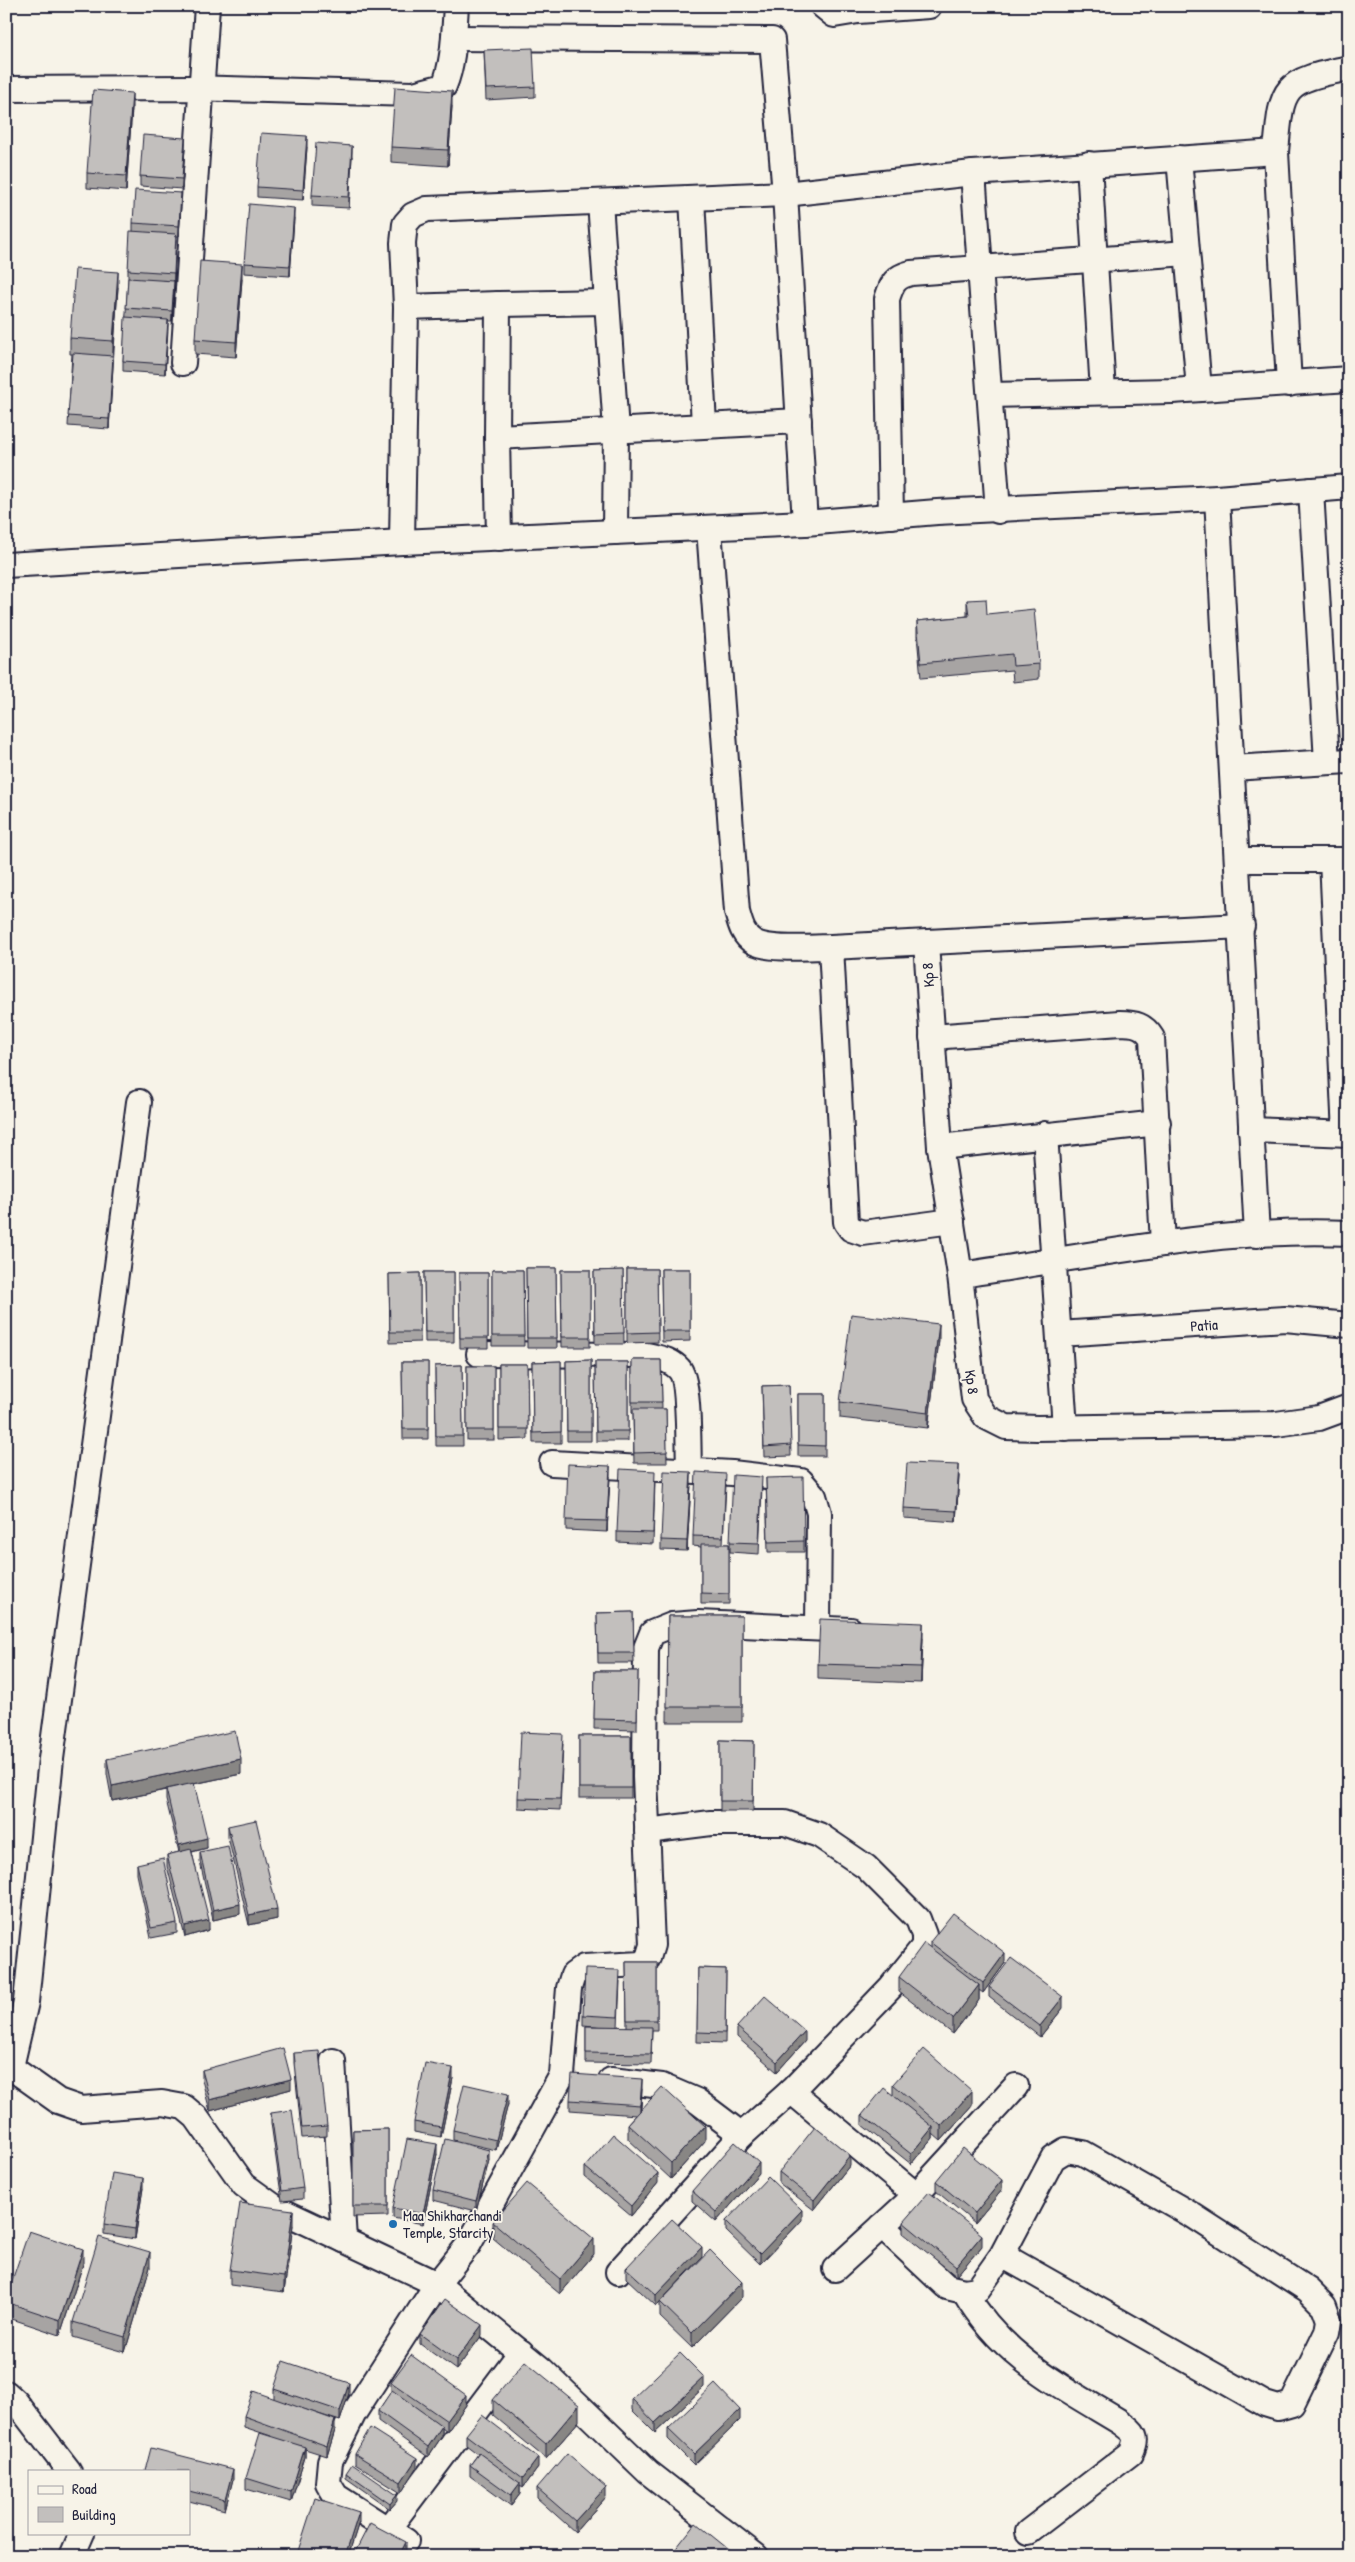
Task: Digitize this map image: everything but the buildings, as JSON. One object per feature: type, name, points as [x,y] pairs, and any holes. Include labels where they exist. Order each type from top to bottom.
[{"type":"street","points":[[182,363],[207,6]]},
{"type":"street","points":[[6,89],[201,89],[413,94],[444,86],[448,76],[454,38],[456,6]]},
{"type":"street","points":[[824,6],[834,15],[858,10],[929,6]]},
{"type":"street","points":[[454,38],[772,40],[785,194],[805,523]]},
{"type":"street","points":[[1289,384],[1276,152],[1284,96],[1300,79],[1349,68]]},
{"type":"street","points":[[402,542],[406,307],[403,243],[405,224],[413,215],[427,209],[785,194],[973,173],[1276,152]]},
{"type":"street","points":[[1179,158],[1199,389]]},
{"type":"street","points":[[1089,164],[1103,392]]},
{"type":"street","points":[[973,173],[998,511]]},
{"type":"street","points":[[692,198],[704,426]]},
{"type":"street","points":[[600,202],[616,430],[615,532]]},
{"type":"street","points":[[891,516],[887,299],[891,284],[898,277],[911,273],[1187,253]]},
{"type":"street","points":[[406,307],[606,302]]},
{"type":"street","points":[[498,304],[497,437],[499,538]]},
{"type":"street","points":[[990,395],[1199,389],[1349,379]]},
{"type":"street","points":[[497,437],[799,421]]},
{"type":"street","points":[[6,565],[402,542],[805,523],[891,516],[1217,498],[1349,487]]},
{"type":"street","points":[[1232,768],[1338,761],[1311,490]]},
{"type":"street","points":[[1217,498],[1258,1234]]},
{"type":"street","points":[[709,528],[737,912],[742,929],[753,941],[767,946],[831,947],[1242,926]]},
{"type":"street","points":[[1238,860],[1340,860],[1347,1134],[1251,1130]]},
{"type":"street","name":"Kp 8","points":[[926,943],[940,1147],[960,1275],[974,1399],[986,1417],[1006,1427],[1065,1428],[1276,1424],[1319,1418],[1349,1407]]},
{"type":"street","points":[[831,947],[846,1222],[851,1229],[864,1233],[952,1221]]},
{"type":"street","points":[[932,1037],[1136,1023],[1147,1030],[1152,1038],[1163,1244]]},
{"type":"street","points":[[139,1102],[51,1760],[26,2002],[9,2066],[58,2101],[81,2109],[162,2103],[184,2107],[196,2117],[244,2185],[276,2208],[436,2284],[521,2352],[648,2472],[756,2556]]},
{"type":"street","points":[[940,1147],[1158,1123]]},
{"type":"street","points":[[1045,1134],[1065,1428]]},
{"type":"street","points":[[960,1275],[1163,1244],[1303,1230],[1349,1232]]},
{"type":"street","name":"Patia","points":[[1059,1334],[1285,1319],[1349,1325]]},
{"type":"street","points":[[479,1354],[647,1355],[666,1360],[680,1370],[685,1385],[689,1470]]},
{"type":"street","points":[[552,1463],[766,1475],[801,1481],[814,1496],[819,1512],[818,1628]]},
{"type":"street","points":[[521,2352],[397,2535],[336,2496],[328,2483],[330,2461],[354,2413],[436,2284],[469,2244],[577,2076],[568,1988],[573,1974],[584,1967],[641,1964],[648,1958],[652,1944],[645,1777],[646,1648],[652,1633],[672,1625],[698,1623],[874,1631]]},
{"type":"street","points":[[618,2272],[742,2135],[791,2091],[891,1987],[924,1946],[924,1935],[918,1919],[866,1866],[819,1835],[785,1823],[711,1823],[647,1831]]},
{"type":"street","points":[[333,2061],[344,2240]]},
{"type":"street","points":[[577,2076],[662,2086],[697,2101],[742,2135]]},
{"type":"street","points":[[834,2269],[916,2194],[1016,2086]]},
{"type":"street","points":[[791,2091],[916,2194]]},
{"type":"street","points":[[882,2226],[948,2287],[964,2291],[978,2289],[1002,2255],[1052,2158],[1066,2150],[1083,2153],[1192,2214],[1308,2290],[1324,2306],[1329,2320],[1327,2332],[1292,2404],[1278,2408],[1265,2404],[1002,2255]]},
{"type":"street","points":[[964,2291],[986,2327],[1033,2369],[1120,2422],[1134,2433],[1136,2442],[1131,2454],[1028,2532]]},
{"type":"street","points":[[6,2393],[16,2402],[68,2470]]},
{"type":"street","points":[[72,2556],[82,2534]]},
{"type":"place","name":"Maa Shikharchandi Temple, Starcity","points":[[393,2224]]}]
